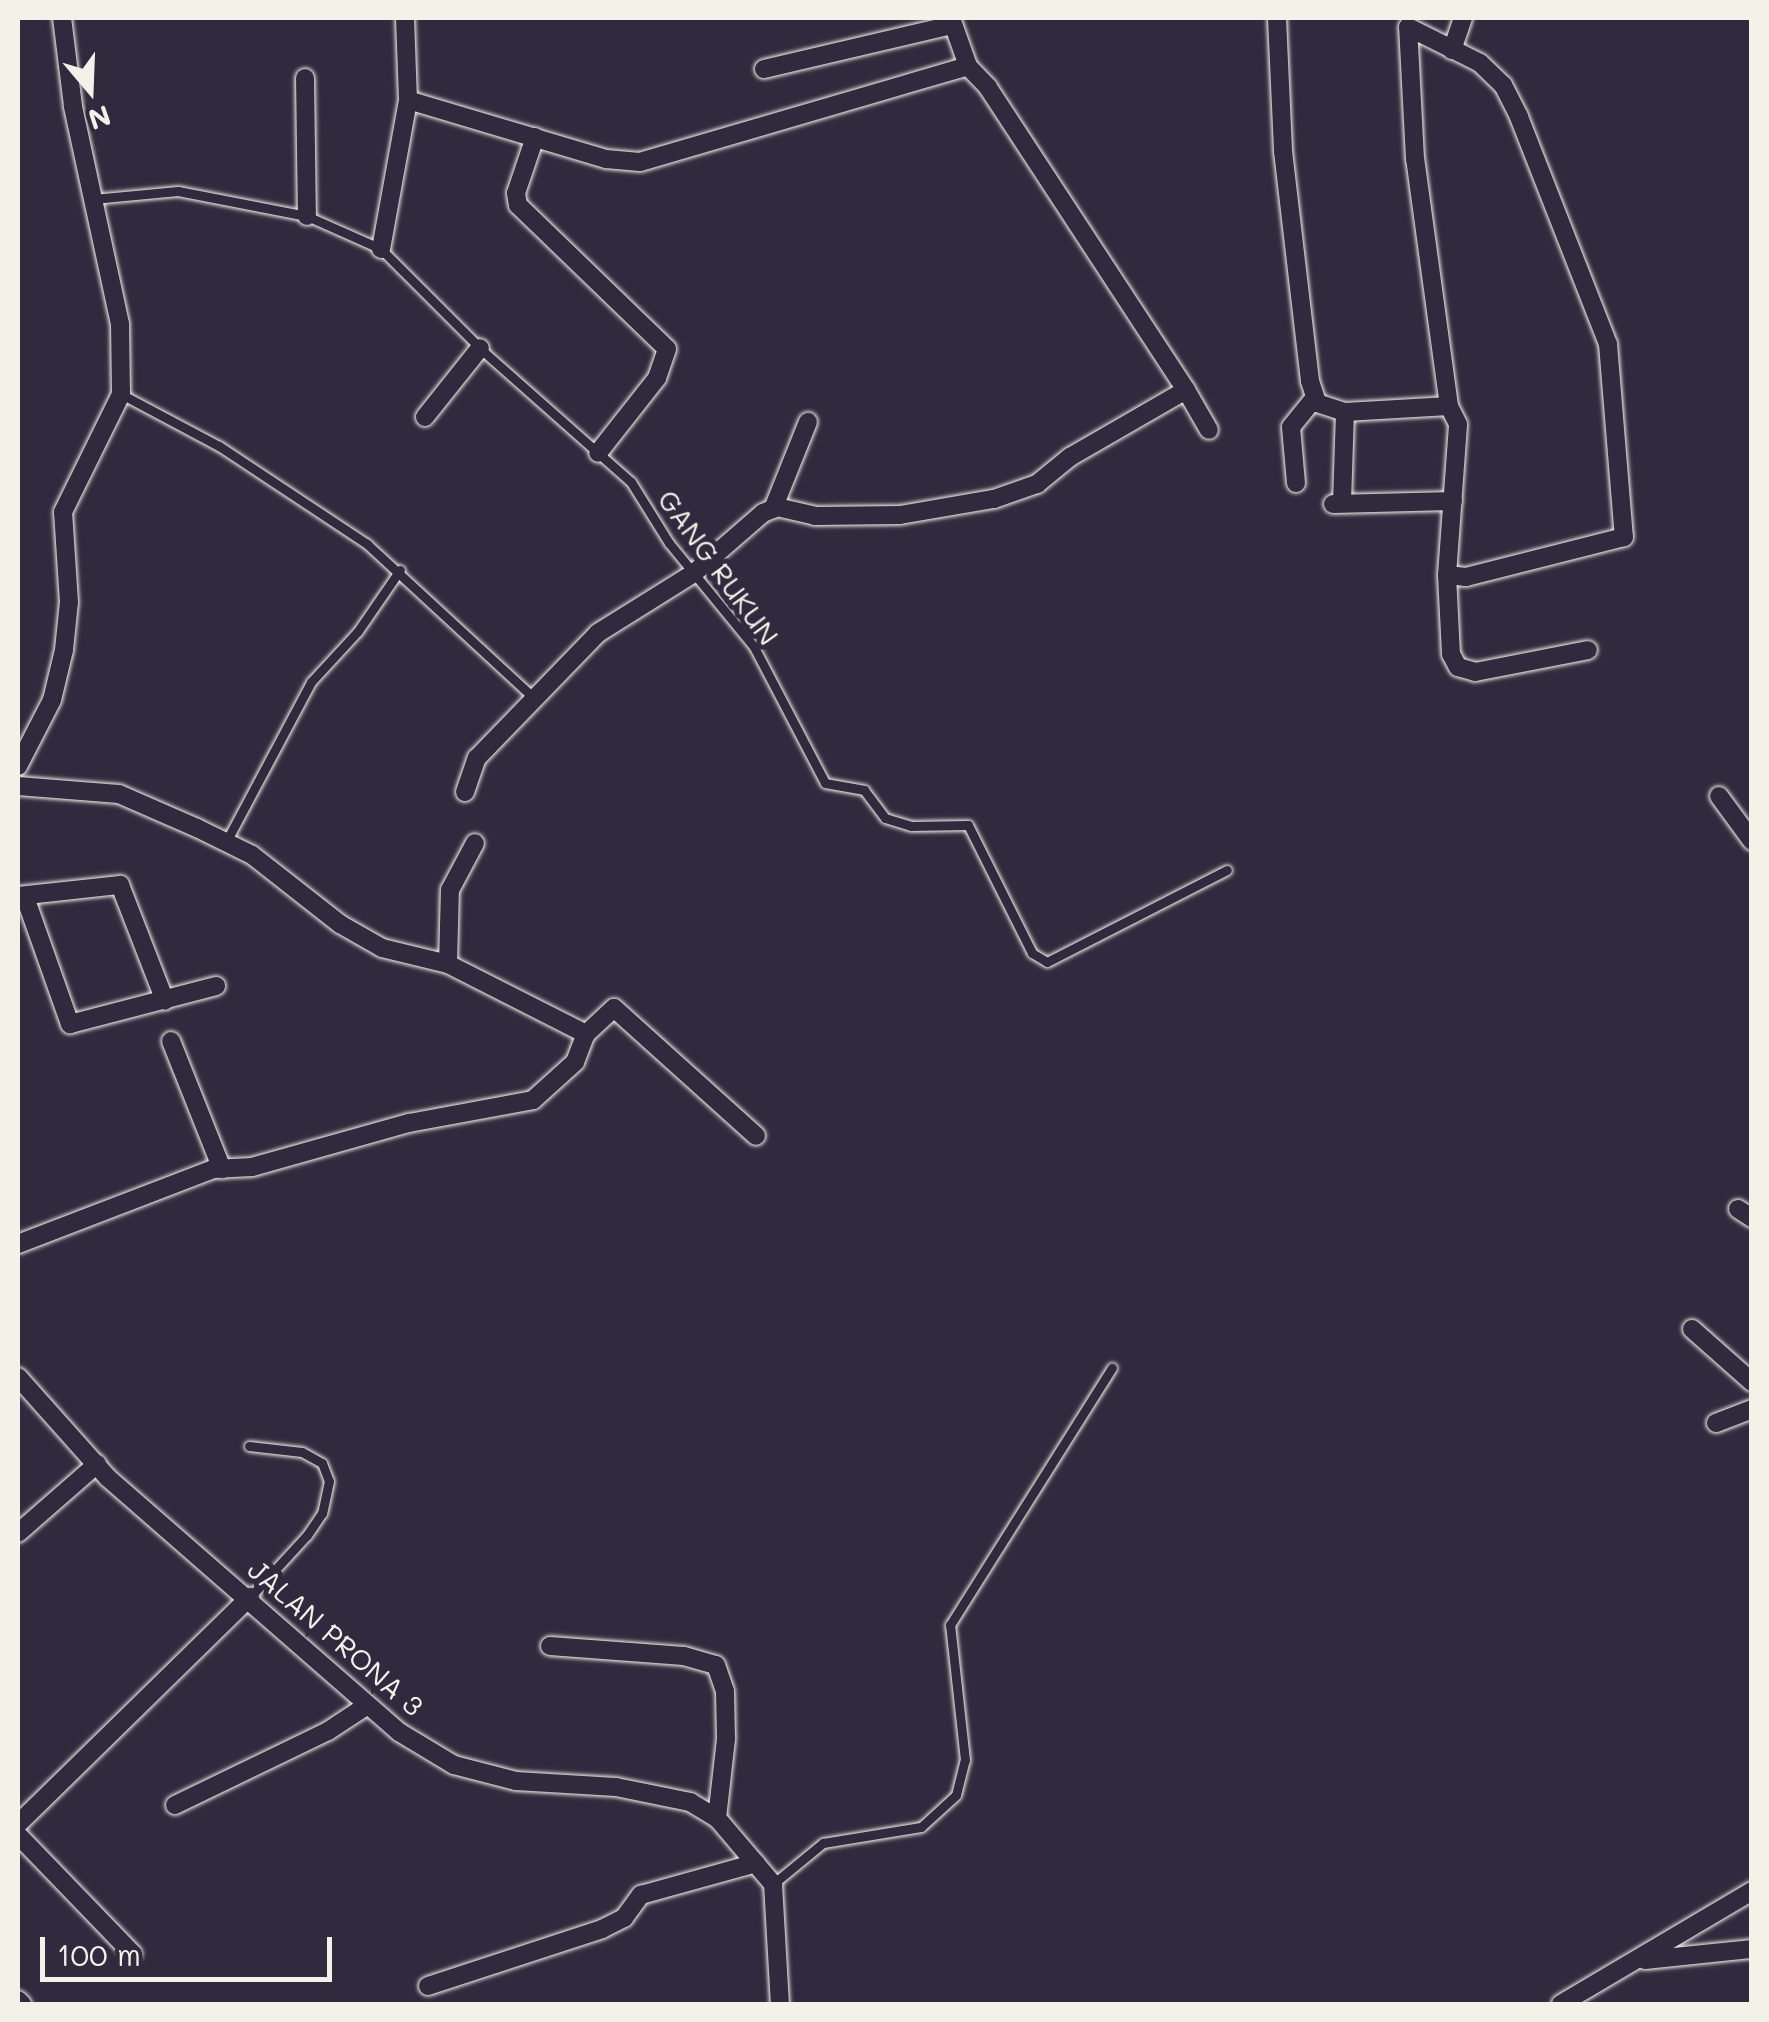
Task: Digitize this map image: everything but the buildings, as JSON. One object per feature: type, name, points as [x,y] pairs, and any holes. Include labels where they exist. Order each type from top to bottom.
[{"type":"street","points":[[18,766],[52,700],[64,650],[69,602],[63,512],[121,394],[120,324],[91,200],[62,18]]},
{"type":"street","points":[[381,248],[408,100],[405,18]]},
{"type":"street","points":[[1277,18],[1283,152],[1315,397],[1330,410],[1346,412],[1449,406]]},
{"type":"street","points":[[1452,50],[1462,18]]},
{"type":"street","points":[[764,69],[951,22],[968,66],[988,87],[1209,430]]},
{"type":"street","points":[[1401,22],[1480,63],[1503,85],[1596,301],[1611,364],[1624,537],[1466,577],[1447,575]]},
{"type":"street","points":[[1401,22],[1414,159],[1449,406],[1458,443],[1447,575],[1451,654],[1458,667],[1475,672],[1588,650]]},
{"type":"street","points":[[408,100],[606,160],[640,162],[968,66]]},
{"type":"street","points":[[304,78],[307,216]]},
{"type":"street","points":[[535,137],[516,193],[518,206],[666,350],[656,378],[598,453]]},
{"type":"street","points":[[425,417],[480,348]]},
{"type":"street","points":[[773,509],[900,515],[994,498],[1037,484],[1070,457],[1186,390]]},
{"type":"street","points":[[1296,484],[1290,427],[1315,397]]},
{"type":"street","points":[[1346,412],[1337,503],[1453,502]]},
{"type":"street","points":[[465,792],[478,758],[598,633],[694,573],[773,509],[808,422]]},
{"type":"street","points":[[18,786],[119,794],[226,842],[382,948],[448,964],[586,1034]]},
{"type":"street","points":[[1719,796],[1752,841]]},
{"type":"street","points":[[448,964],[450,890],[475,843]]},
{"type":"street","points":[[165,1000],[120,884],[21,896],[70,1024],[165,1000],[216,986]]},
{"type":"street","points":[[18,1244],[222,1168],[533,1100],[575,1062],[586,1034],[606,1012],[621,1009],[756,1136]]},
{"type":"street","points":[[172,1042],[222,1168]]},
{"type":"street","points":[[1692,1329],[1752,1382]]},
{"type":"street","name":"JALAN PRONA 3","points":[[18,1376],[96,1464],[250,1597],[366,1706],[454,1765],[516,1781],[616,1787],[690,1802],[717,1818],[773,1884]]},
{"type":"street","points":[[1716,1423],[1752,1409]]},
{"type":"street","points":[[18,1534],[96,1464]]},
{"type":"street","points":[[18,1824],[250,1597]]},
{"type":"street","points":[[550,1646],[684,1656],[716,1665],[725,1691],[726,1739],[717,1818]]},
{"type":"street","points":[[175,1805],[328,1731],[366,1706]]},
{"type":"street","points":[[18,1835],[133,1954]]},
{"type":"street","points":[[428,1986],[602,1928],[624,1918],[642,1895],[756,1863]]},
{"type":"street","points":[[773,1884],[780,2004]]},
{"type":"street","points":[[1561,2004],[1752,1891]]},
{"type":"street","points":[[1634,1961],[1752,1948]]},
{"type":"lane","name":"GANG RUKUN","points":[[91,200],[178,191],[307,216],[381,248],[480,348],[631,482],[694,573],[754,647],[825,784],[864,790],[885,818],[911,826],[968,825],[1032,953],[1047,962],[1227,870]]},
{"type":"lane","points":[[121,394],[219,446],[400,570],[536,699]]},
{"type":"lane","points":[[226,842],[311,682],[358,631],[400,570]]},
{"type":"lane","points":[[773,1884],[822,1843],[920,1827],[956,1795],[965,1760],[950,1624],[1112,1368]]},
{"type":"lane","points":[[249,1446],[302,1452],[322,1464],[329,1481],[322,1513],[308,1535],[250,1597]]}]
